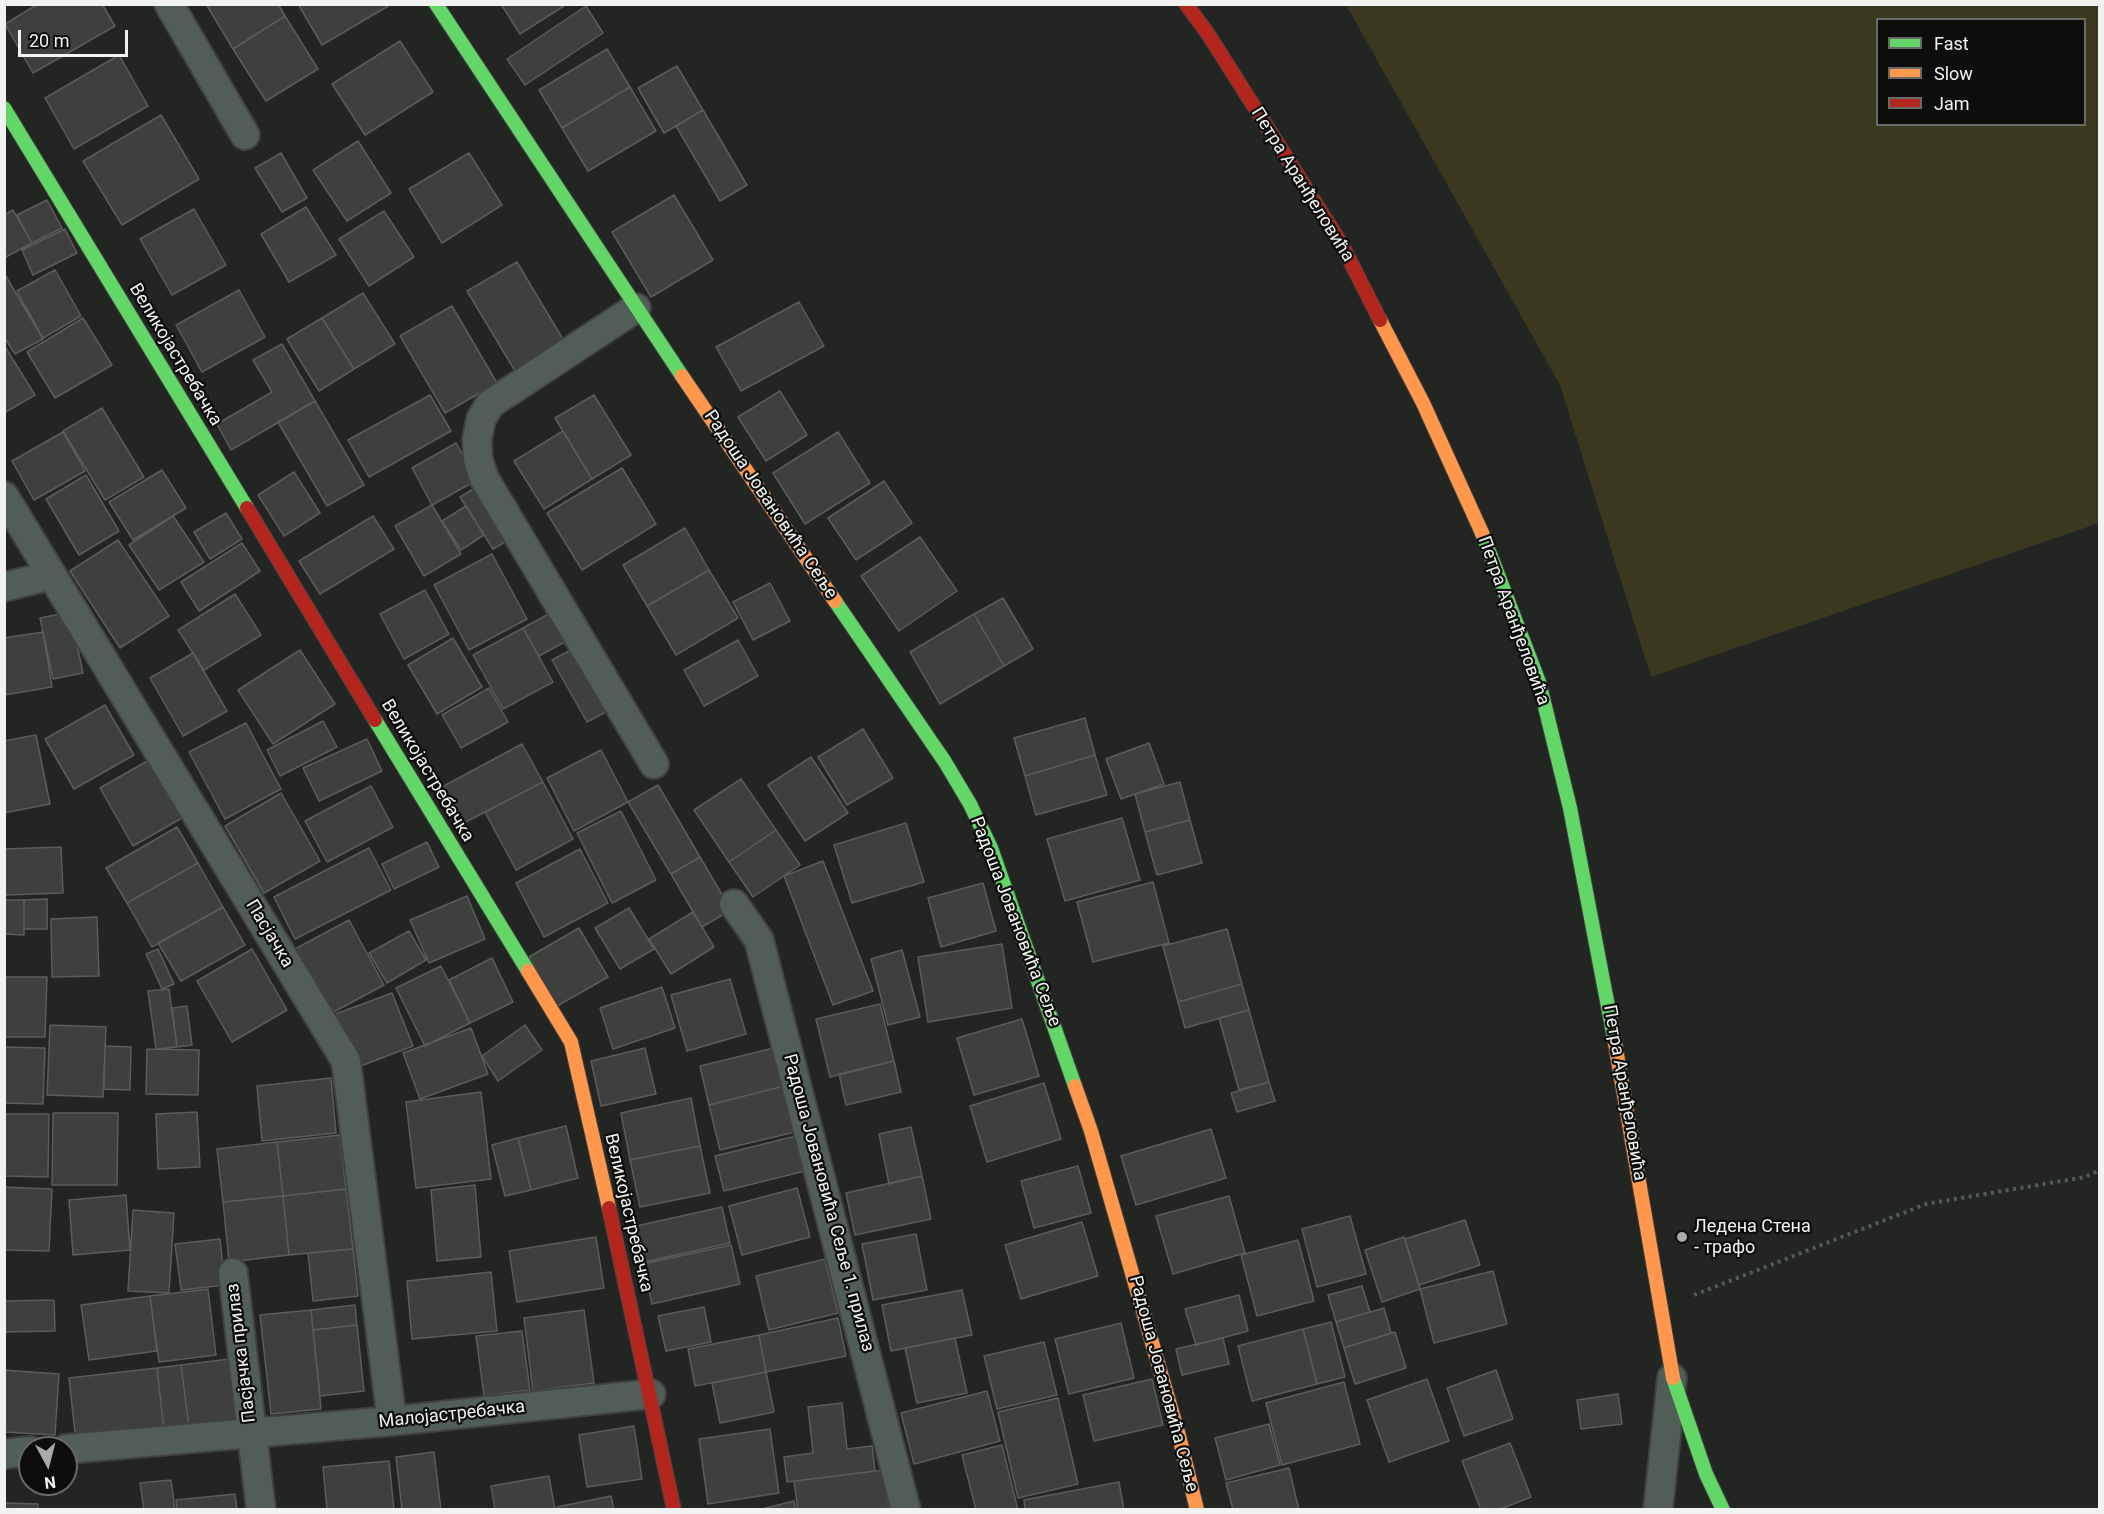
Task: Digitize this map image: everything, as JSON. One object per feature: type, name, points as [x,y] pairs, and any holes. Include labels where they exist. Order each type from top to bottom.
[{"type":"street","points":[[169,4],[245,135]]},
{"type":"street","name":"Радоша Јовановића Сеље","points":[[436,4],[636,308],[945,762],[991,848],[1091,1131],[1179,1436],[1197,1509]]},
{"type":"street","name":"Петра Аранђеловића","points":[[1185,4],[1208,34],[1342,245],[1442,445],[1494,560],[1531,660],[1570,808],[1663,1307],[1672,1376],[1706,1474],[1724,1509]]},
{"type":"street","name":"Великојастребачка","points":[[4,108],[571,1042],[651,1394],[674,1509]]},
{"type":"street","points":[[636,308],[490,404],[481,419],[477,440],[478,459],[484,478],[654,764]]},
{"type":"street","name":"Пасјачка","points":[[4,496],[346,1061],[392,1421]]},
{"type":"street","points":[[4,587],[52,575]]},
{"type":"street","name":"Радоша Јовановића Сеље 1. прилаз","points":[[734,904],[759,940],[906,1509]]},
{"type":"street","name":"Пасјачка прилаз","points":[[233,1273],[252,1434]]},
{"type":"street","name":"Петра Аранђеловића","points":[[1658,1509],[1672,1376]]},
{"type":"street","name":"Малојастребачка","points":[[78,1448],[392,1421],[651,1394]]},
{"type":"street","points":[[252,1434],[261,1509]]},
{"type":"path","points":[[1663,1307],[1926,1204],[2085,1177],[2100,1170]]},
{"type":"shaded area","points":[[1346,5],[2099,5],[2099,523],[1651,677],[1560,385]]},
{"type":"building","points":[[38,4],[102,4],[115,26],[33,73],[5,24]]},
{"type":"building","points":[[206,4],[278,4],[285,16],[233,49]]},
{"type":"building","points":[[298,4],[389,4],[390,5],[322,45]]},
{"type":"building","points":[[501,4],[567,4],[520,34]]},
{"type":"building","points":[[586,6],[603,33],[525,85],[507,59]]},
{"type":"building","points":[[285,16],[318,69],[266,101],[233,49]]},
{"type":"building","points":[[400,41],[433,92],[365,135],[332,84]]},
{"type":"building","points":[[607,49],[630,87],[562,128],[539,90]]},
{"type":"building","points":[[119,55],[148,106],[74,149],[45,98]]},
{"type":"building","points":[[677,66],[703,110],[664,133],[638,88]]},
{"type":"building","points":[[630,87],[656,131],[588,171],[562,128]]},
{"type":"building","points":[[703,110],[747,185],[720,201],[676,126]]},
{"type":"building","points":[[161,115],[199,179],[122,225],[83,161]]},
{"type":"building","points":[[358,141],[391,193],[347,221],[313,170]]},
{"type":"building","points":[[281,153],[307,198],[282,212],[255,168]]},
{"type":"building","points":[[469,153],[502,205],[442,243],[409,189]]},
{"type":"building","points":[[674,195],[713,260],[651,297],[612,232]]},
{"type":"building","points":[[47,200],[62,228],[32,243],[17,215]]},
{"type":"building","points":[[306,207],[336,255],[289,282],[261,234]]},
{"type":"building","points":[[194,209],[226,265],[172,295],[140,239]]},
{"type":"building","points":[[13,210],[32,243],[4,258],[4,215]]},
{"type":"building","points":[[384,211],[414,257],[369,286],[339,239]]},
{"type":"building","points":[[65,229],[77,253],[33,275],[22,250]]},
{"type":"building","points":[[517,262],[564,341],[515,371],[467,291]]},
{"type":"building","points":[[55,270],[81,316],[43,338],[17,291]]},
{"type":"building","points":[[4,273],[43,339],[15,354],[4,337]]},
{"type":"building","points":[[239,290],[265,337],[202,372],[176,325]]},
{"type":"building","points":[[363,293],[395,344],[354,369],[322,318]]},
{"type":"building","points":[[799,302],[824,346],[741,391],[716,347]]},
{"type":"building","points":[[452,306],[497,383],[445,413],[400,336]]},
{"type":"building","points":[[83,318],[112,365],[55,398],[27,352]]},
{"type":"building","points":[[322,318],[354,369],[319,391],[287,339]]},
{"type":"building","points":[[282,344],[315,401],[231,450],[217,424],[272,392],[253,360]]},
{"type":"building","points":[[4,345],[35,395],[4,413]]},
{"type":"building","points":[[780,391],[807,435],[766,461],[738,417]]},
{"type":"building","points":[[430,395],[451,431],[369,477],[348,440]]},
{"type":"building","points":[[594,395],[631,455],[592,479],[555,418]]},
{"type":"building","points":[[315,401],[364,485],[327,506],[278,422]]},
{"type":"building","points":[[102,408],[144,477],[105,500],[63,431]]},
{"type":"building","points":[[563,431],[592,479],[544,509],[514,461]]},
{"type":"building","points":[[63,432],[85,471],[34,500],[12,461]]},
{"type":"building","points":[[838,432],[870,483],[805,524],[773,473]]},
{"type":"building","points":[[456,443],[477,480],[432,505],[412,468]]},
{"type":"building","points":[[622,468],[656,524],[582,570],[547,513]]},
{"type":"building","points":[[162,470],[186,508],[133,540],[109,502]]},
{"type":"building","points":[[294,472],[320,513],[284,536],[258,495]]},
{"type":"building","points":[[86,475],[119,531],[79,555],[46,499]]},
{"type":"building","points":[[884,481],[912,523],[856,560],[828,518]]},
{"type":"building","points":[[482,484],[515,536],[493,549],[460,497]]},
{"type":"building","points":[[432,505],[461,554],[424,576],[395,526]]},
{"type":"building","points":[[466,506],[484,535],[461,550],[442,521]]},
{"type":"building","points":[[226,513],[242,539],[210,559],[194,532]]},
{"type":"building","points":[[173,516],[204,562],[159,590],[129,545]]},
{"type":"building","points":[[373,516],[394,549],[320,594],[299,561]]},
{"type":"building","points":[[685,528],[709,570],[647,606],[623,565]]},
{"type":"building","points":[[920,537],[957,591],[899,631],[861,576]]},
{"type":"building","points":[[118,540],[169,616],[120,648],[70,571]]},
{"type":"building","points":[[242,543],[260,571],[199,611],[181,582]]},
{"type":"building","points":[[492,554],[527,619],[469,650],[434,585]]},
{"type":"building","points":[[709,570],[738,618],[676,655],[647,606]]},
{"type":"building","points":[[770,583],[790,621],[753,640],[733,602]]},
{"type":"building","points":[[425,590],[449,634],[404,659],[380,614]]},
{"type":"building","points":[[235,594],[261,635],[204,670],[178,630]]},
{"type":"building","points":[[1003,598],[1033,649],[1004,666],[974,614]]},
{"type":"building","points":[[558,609],[574,637],[539,656],[523,628]]},
{"type":"building","points":[[70,612],[83,673],[53,679],[40,618]]},
{"type":"building","points":[[974,614],[1004,666],[940,704],[910,652]]},
{"type":"building","points":[[523,628],[553,682],[503,709],[473,655]]},
{"type":"building","points":[[43,632],[52,687],[4,695],[4,638]]},
{"type":"building","points":[[453,638],[482,687],[437,714],[408,665]]},
{"type":"building","points":[[738,640],[758,676],[704,706],[684,670]]},
{"type":"building","points":[[580,645],[615,707],[587,722],[552,660]]},
{"type":"building","points":[[300,650],[335,704],[273,744],[238,690]]},
{"type":"building","points":[[193,653],[227,711],[183,736],[150,678]]},
{"type":"building","points":[[489,688],[508,722],[461,748],[442,715]]},
{"type":"building","points":[[105,705],[134,755],[74,789],[45,739]]},
{"type":"building","points":[[1085,718],[1095,755],[1025,776],[1014,738]]},
{"type":"building","points":[[323,721],[337,747],[280,776],[267,750]]},
{"type":"building","points":[[246,723],[281,789],[225,819],[189,752]]},
{"type":"building","points":[[863,729],[893,778],[847,805],[818,757]]},
{"type":"building","points":[[36,735],[50,804],[4,813],[4,741]]},
{"type":"building","points":[[367,739],[382,771],[319,801],[303,768]]},
{"type":"building","points":[[1149,743],[1164,784],[1121,799],[1106,759]]},
{"type":"building","points":[[522,744],[543,782],[460,825],[440,788]]},
{"type":"building","points":[[601,750],[628,802],[574,831],[547,778]]},
{"type":"building","points":[[1095,755],[1107,795],[1036,815],[1025,776]]},
{"type":"building","points":[[156,756],[189,814],[133,846],[100,788]]},
{"type":"building","points":[[811,757],[848,813],[805,841],[768,785]]},
{"type":"building","points":[[741,779],[776,830],[729,862],[694,810]]},
{"type":"building","points":[[543,782],[573,839],[516,870],[485,812]]},
{"type":"building","points":[[1180,782],[1190,820],[1145,832],[1135,794]]},
{"type":"building","points":[[658,785],[700,857],[671,874],[628,802]]},
{"type":"building","points":[[371,786],[393,827],[327,862],[305,821]]},
{"type":"building","points":[[281,793],[320,861],[264,893],[225,826]]},
{"type":"building","points":[[621,811],[656,880],[612,903],[577,833]]},
{"type":"building","points":[[1122,818],[1140,880],[1065,901],[1047,839]]},
{"type":"building","points":[[1190,820],[1202,863],[1157,875],[1145,832]]},
{"type":"building","points":[[906,823],[924,882],[852,903],[834,845]]},
{"type":"building","points":[[177,827],[198,863],[127,903],[106,868]]},
{"type":"building","points":[[776,830],[800,865],[753,897],[729,862]]},
{"type":"building","points":[[427,842],[439,867],[394,889],[382,864]]},
{"type":"building","points":[[61,847],[63,893],[5,895],[4,849]]},
{"type":"building","points":[[369,848],[391,890],[295,939],[274,897]]},
{"type":"building","points":[[580,849],[608,903],[544,937],[516,883]]},
{"type":"building","points":[[700,857],[731,910],[702,927],[671,874]]},
{"type":"building","points":[[823,861],[873,991],[833,1005],[784,876]]},
{"type":"building","points":[[198,863],[223,907],[152,947],[127,903]]},
{"type":"building","points":[[1153,882],[1169,943],[1093,962],[1077,902]]},
{"type":"building","points":[[983,883],[996,931],[941,947],[928,898]]},
{"type":"building","points":[[467,896],[485,939],[429,963],[410,920]]},
{"type":"building","points":[[47,899],[47,929],[24,929],[24,900]]},
{"type":"building","points":[[4,900],[24,900],[24,935],[4,934]]},
{"type":"building","points":[[223,907],[245,945],[181,981],[158,943]]},
{"type":"building","points":[[629,908],[654,949],[620,969],[595,928]]},
{"type":"building","points":[[693,912],[714,947],[671,974],[649,939]]},
{"type":"building","points":[[97,917],[99,976],[52,977],[51,919]]},
{"type":"building","points":[[349,920],[384,985],[328,1015],[293,950]]},
{"type":"building","points":[[579,928],[608,977],[557,1006],[529,957]]},
{"type":"building","points":[[1227,929],[1242,984],[1178,1002],[1163,946]]},
{"type":"building","points":[[409,931],[426,960],[387,983],[369,953]]},
{"type":"building","points":[[1002,944],[1012,1008],[928,1022],[918,957]]},
{"type":"building","points":[[158,949],[174,984],[162,989],[146,954]]},
{"type":"building","points":[[252,949],[287,1010],[232,1042],[197,981]]},
{"type":"building","points":[[902,950],[920,1017],[888,1025],[871,959]]},
{"type":"building","points":[[492,958],[513,1002],[470,1023],[449,980]]},
{"type":"building","points":[[441,966],[470,1023],[425,1046],[396,988]]},
{"type":"building","points":[[4,977],[47,977],[45,1037],[4,1037]]},
{"type":"building","points":[[730,979],[746,1034],[687,1051],[671,995]]},
{"type":"building","points":[[1242,984],[1249,1010],[1185,1028],[1178,1002]]},
{"type":"building","points":[[662,987],[675,1028],[613,1049],[600,1008]]},
{"type":"building","points":[[169,989],[177,1047],[156,1049],[148,991]]},
{"type":"building","points":[[392,993],[413,1046],[353,1069],[333,1015]]},
{"type":"building","points":[[880,1004],[894,1061],[830,1077],[816,1019]]},
{"type":"building","points":[[187,1006],[192,1045],[177,1047],[172,1008]]},
{"type":"building","points":[[1249,1010],[1269,1082],[1239,1090],[1219,1018]]},
{"type":"building","points":[[1022,1019],[1039,1076],[974,1095],[957,1038]]},
{"type":"building","points":[[50,1025],[106,1027],[103,1097],[47,1095]]},
{"type":"building","points":[[525,1025],[542,1050],[498,1081],[482,1056]]},
{"type":"building","points":[[471,1028],[488,1074],[420,1099],[403,1053]]},
{"type":"building","points":[[105,1046],[131,1047],[130,1090],[104,1089]]},
{"type":"building","points":[[4,1047],[45,1048],[43,1104],[4,1103]]},
{"type":"building","points":[[778,1047],[788,1085],[709,1105],[700,1066]]},
{"type":"building","points":[[645,1048],[656,1094],[601,1106],[591,1061]]},
{"type":"building","points":[[147,1049],[199,1050],[198,1095],[146,1094]]},
{"type":"building","points":[[894,1061],[901,1092],[846,1105],[839,1074]]},
{"type":"building","points":[[331,1078],[336,1133],[262,1141],[257,1086]]},
{"type":"building","points":[[1269,1082],[1275,1101],[1237,1112],[1231,1093]]},
{"type":"building","points":[[1044,1083],[1061,1139],[987,1162],[970,1106]]},
{"type":"building","points":[[788,1085],[799,1131],[720,1150],[709,1105]]},
{"type":"building","points":[[481,1092],[491,1179],[416,1188],[406,1102]]},
{"type":"building","points":[[691,1098],[700,1146],[630,1160],[621,1113]]},
{"type":"building","points":[[197,1112],[200,1167],[158,1169],[156,1114]]},
{"type":"building","points":[[53,1113],[118,1113],[117,1185],[52,1185]]},
{"type":"building","points":[[4,1114],[49,1114],[48,1177],[4,1176]]},
{"type":"building","points":[[566,1126],[578,1178],[531,1190],[518,1138]]},
{"type":"building","points":[[911,1127],[922,1176],[889,1184],[879,1134]]},
{"type":"building","points":[[1211,1129],[1226,1178],[1136,1205],[1121,1156]]},
{"type":"building","points":[[340,1135],[346,1189],[283,1196],[277,1142]]},
{"type":"building","points":[[796,1136],[805,1171],[724,1191],[715,1156]]},
{"type":"building","points":[[518,1138],[531,1190],[505,1196],[492,1145]]},
{"type":"building","points":[[277,1142],[283,1196],[223,1202],[217,1149]]},
{"type":"building","points":[[700,1146],[710,1193],[640,1207],[630,1160]]},
{"type":"building","points":[[1078,1166],[1091,1213],[1034,1228],[1021,1181]]},
{"type":"building","points":[[922,1176],[931,1219],[855,1235],[846,1193]]},
{"type":"building","points":[[475,1185],[481,1257],[437,1261],[431,1190]]},
{"type":"building","points":[[4,1187],[52,1189],[49,1251],[4,1250]]},
{"type":"building","points":[[797,1188],[810,1237],[742,1255],[729,1206]]},
{"type":"building","points":[[346,1189],[353,1249],[289,1255],[283,1196]]},
{"type":"building","points":[[126,1195],[130,1250],[73,1255],[69,1200]]},
{"type":"building","points":[[283,1196],[289,1255],[229,1262],[223,1202]]},
{"type":"building","points":[[1229,1196],[1245,1253],[1173,1274],[1156,1216]]},
{"type":"building","points":[[722,1207],[730,1243],[640,1263],[632,1227]]},
{"type":"building","points":[[133,1210],[174,1213],[169,1293],[128,1291]]},
{"type":"building","points":[[1350,1216],[1366,1274],[1317,1287],[1302,1229]]},
{"type":"building","points":[[1465,1220],[1480,1265],[1419,1285],[1405,1239]]},
{"type":"building","points":[[1082,1222],[1098,1276],[1021,1299],[1005,1245]]},
{"type":"building","points":[[916,1234],[927,1290],[873,1300],[862,1244]]},
{"type":"building","points":[[596,1237],[604,1288],[517,1302],[509,1251]]},
{"type":"building","points":[[1404,1237],[1420,1289],[1382,1302],[1365,1250]]},
{"type":"building","points":[[220,1239],[225,1285],[181,1290],[175,1244]]},
{"type":"building","points":[[1298,1240],[1314,1301],[1257,1316],[1241,1255]]},
{"type":"building","points":[[731,1245],[740,1284],[652,1304],[643,1264]]},
{"type":"building","points":[[353,1249],[358,1296],[313,1301],[308,1253]]},
{"type":"building","points":[[825,1259],[838,1313],[769,1330],[756,1276]]},
{"type":"building","points":[[1493,1271],[1507,1324],[1434,1343],[1420,1289]]},
{"type":"building","points":[[491,1272],[497,1331],[412,1339],[407,1281]]},
{"type":"building","points":[[1362,1286],[1370,1312],[1336,1322],[1328,1295]]},
{"type":"building","points":[[208,1289],[216,1355],[159,1362],[150,1296]]},
{"type":"building","points":[[962,1290],[972,1335],[891,1351],[882,1305]]},
{"type":"building","points":[[1239,1295],[1248,1331],[1196,1345],[1185,1309]]},
{"type":"building","points":[[150,1296],[157,1351],[89,1360],[81,1305]]},
{"type":"building","points":[[54,1300],[55,1331],[4,1332],[4,1301]]},
{"type":"building","points":[[355,1305],[357,1325],[313,1330],[311,1310]]},
{"type":"building","points":[[704,1307],[711,1342],[666,1351],[658,1316]]},
{"type":"building","points":[[1384,1308],[1391,1333],[1344,1348],[1336,1322]]},
{"type":"building","points":[[311,1310],[321,1409],[271,1414],[260,1315]]},
{"type":"building","points":[[584,1310],[594,1383],[533,1391],[524,1318]]},
{"type":"building","points":[[838,1318],[846,1356],[766,1372],[759,1335]]},
{"type":"building","points":[[1331,1322],[1345,1377],[1317,1384],[1303,1329]]},
{"type":"building","points":[[1121,1323],[1134,1378],[1069,1394],[1055,1339]]},
{"type":"building","points":[[357,1325],[364,1391],[320,1396],[313,1330]]},
{"type":"building","points":[[1303,1329],[1317,1384],[1252,1401],[1238,1346]]},
{"type":"building","points":[[522,1331],[530,1390],[484,1396],[476,1336]]},
{"type":"building","points":[[1395,1332],[1406,1368],[1355,1384],[1344,1348]]},
{"type":"building","points":[[759,1335],[766,1372],[695,1386],[688,1349]]},
{"type":"building","points":[[955,1338],[967,1393],[917,1403],[905,1348]]},
{"type":"building","points":[[1223,1338],[1229,1364],[1182,1375],[1176,1349]]},
{"type":"building","points":[[1044,1342],[1057,1395],[997,1409],[984,1356]]},
{"type":"building","points":[[238,1358],[245,1422],[189,1428],[181,1365]]},
{"type":"building","points":[[181,1365],[189,1428],[164,1431],[157,1368]]},
{"type":"building","points":[[157,1368],[164,1431],[78,1442],[78,1436],[75,1436],[69,1378]]},
{"type":"building","points":[[4,1370],[59,1374],[55,1435],[4,1432]]},
{"type":"building","points":[[1496,1370],[1513,1419],[1464,1436],[1447,1388]]},
{"type":"building","points":[[766,1372],[774,1412],[720,1423],[712,1383]]},
{"type":"building","points":[[1152,1379],[1163,1425],[1094,1441],[1083,1395]]},
{"type":"building","points":[[1427,1379],[1449,1441],[1389,1462],[1367,1400]]},
{"type":"building","points":[[1344,1382],[1360,1444],[1282,1465],[1266,1403]]},
{"type":"building","points":[[987,1391],[1000,1441],[914,1464],[901,1413]]},
{"type":"building","points":[[1618,1394],[1622,1424],[1581,1429],[1577,1400]]},
{"type":"building","points":[[1058,1398],[1078,1484],[1018,1498],[998,1412]]},
{"type":"building","points":[[842,1403],[847,1449],[872,1446],[875,1471],[787,1482],[784,1457],[813,1453],[808,1407]]},
{"type":"building","points":[[1269,1424],[1280,1465],[1226,1480],[1215,1438]]},
{"type":"building","points":[[634,1426],[642,1479],[587,1487],[579,1435]]},
{"type":"building","points":[[770,1429],[779,1493],[708,1504],[699,1439]]},
{"type":"building","points":[[1510,1443],[1531,1497],[1498,1510],[1481,1510],[1462,1461]]},
{"type":"building","points":[[1002,1445],[1018,1510],[976,1510],[962,1455]]},
{"type":"building","points":[[434,1452],[441,1510],[402,1510],[396,1457]]},
{"type":"building","points":[[389,1461],[394,1510],[327,1510],[323,1467]]},
{"type":"building","points":[[1289,1468],[1299,1510],[1233,1510],[1226,1483]]},
{"type":"building","points":[[884,1470],[889,1510],[798,1510],[794,1481]]},
{"type":"building","points":[[549,1476],[555,1510],[495,1510],[491,1486]]},
{"type":"building","points":[[171,1480],[175,1510],[144,1510],[140,1483]]},
{"type":"building","points":[[1119,1482],[1124,1510],[1025,1510],[1024,1500]]},
{"type":"building","points":[[235,1494],[237,1510],[177,1510],[176,1500]]},
{"type":"building","points":[[611,1496],[614,1510],[557,1510],[557,1507]]},
{"type":"building","points":[[794,1501],[796,1510],[758,1510]]},
{"type":"building","points":[[4,1503],[38,1504],[38,1510],[4,1510]]},
{"type":"traffic: fast","points":[[436,4],[682,376]]},
{"type":"traffic: fast","points":[[4,108],[247,508]]},
{"type":"traffic: fast","points":[[1482,533],[1539,682],[1570,808],[1615,1043]]},
{"type":"traffic: fast","points":[[835,601],[945,762],[970,804],[991,848],[1075,1086]]},
{"type":"traffic: fast","points":[[375,720],[528,971]]},
{"type":"traffic: fast","points":[[1673,1378],[1706,1474],[1723,1510]]},
{"type":"traffic: slow","points":[[1380,320],[1423,403],[1482,533]]},
{"type":"traffic: slow","points":[[682,376],[835,601]]},
{"type":"traffic: slow","points":[[528,971],[571,1042],[609,1208]]},
{"type":"traffic: slow","points":[[1615,1043],[1673,1378]]},
{"type":"traffic: slow","points":[[1075,1086],[1091,1131],[1179,1436],[1197,1510]]},
{"type":"traffic: jam","points":[[1186,4],[1208,34],[1342,245],[1380,320]]},
{"type":"traffic: jam","points":[[247,508],[375,720]]},
{"type":"traffic: jam","points":[[609,1208],[674,1510]]},
{"type":"place","name":"Ледена Стена - трафо","points":[[1682,1237]]}]
